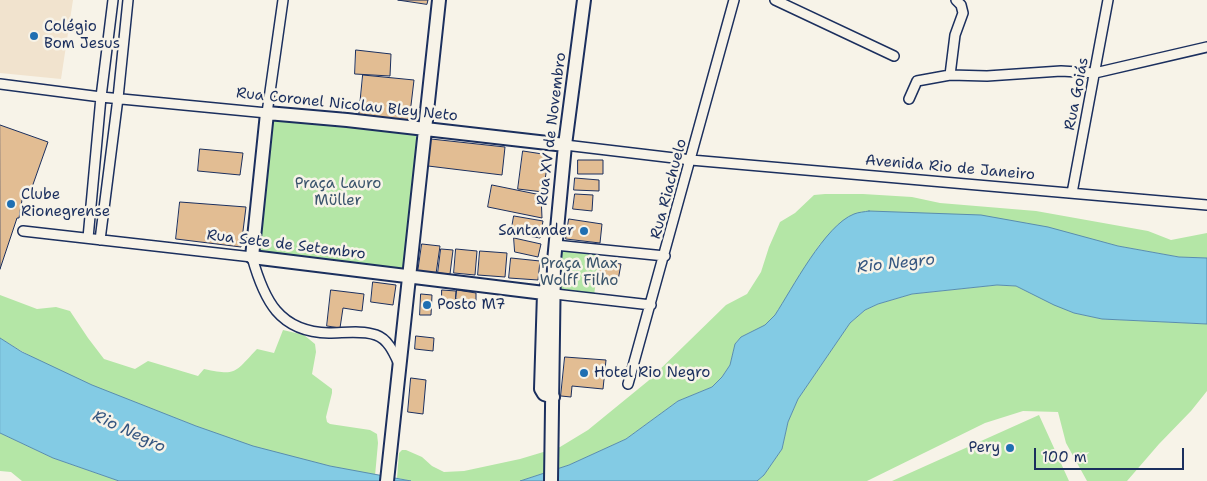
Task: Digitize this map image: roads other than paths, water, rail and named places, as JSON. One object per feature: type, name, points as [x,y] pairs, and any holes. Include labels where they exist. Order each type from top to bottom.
[{"type":"main road","points":[[388,481],[439,0]]},
{"type":"main road","name":"Rua XV de Novembro","points":[[551,481],[553,397],[544,394],[541,389],[565,145],[584,0]]},
{"type":"main road","name":"Rua Coronel Nicolau Bley Neto","points":[[267,113],[565,145]]},
{"type":"main road","points":[[252,257],[267,113]]},
{"type":"main road","name":"Rua Sete de Setembro","points":[[252,257],[549,293]]},
{"type":"street","points":[[88,238],[101,97],[113,0]]},
{"type":"street","points":[[100,240],[128,0]]},
{"type":"street","points":[[267,113],[283,0]]},
{"type":"street","name":"Rua Riachuelo","points":[[628,384],[665,256],[734,0]]},
{"type":"street","points":[[775,0],[894,56]]},
{"type":"street","points":[[950,75],[955,35],[963,13],[961,5],[956,0]]},
{"type":"street","name":"Rua Goiás","points":[[1072,193],[1108,0]]},
{"type":"street","points":[[111,20],[125,22]]},
{"type":"street","points":[[909,99],[917,81],[950,75],[987,76],[1061,71],[1095,73],[1207,47]]},
{"type":"street","name":"Rua Coronel Nicolau Bley Neto","points":[[0,84],[101,97],[267,113]]},
{"type":"street","name":"Rua Coronel Nicolau Bley Neto","points":[[565,145],[691,160]]},
{"type":"street","name":"Avenida Rio de Janeiro","points":[[691,160],[1207,205]]},
{"type":"street","name":"Rua Sete de Setembro","points":[[23,231],[252,257]]},
{"type":"street","points":[[556,245],[665,256]]},
{"type":"street","points":[[252,257],[266,296],[274,310],[285,320],[302,329],[318,332],[377,335],[388,344],[400,364]]},
{"type":"street","name":"Rua Sete de Setembro","points":[[549,293],[651,305]]},
{"type":"water","name":"Rio Negro","points":[[869,211],[981,215],[1048,227],[1118,246],[1179,257],[1207,258],[1207,324],[1102,319],[1074,313],[1016,286],[997,285],[912,294],[865,310],[850,323],[798,399],[788,422],[782,449],[764,475],[757,481],[520,481],[569,465],[626,439],[678,401],[712,387],[730,365],[735,344],[741,337],[765,325],[775,315],[810,259],[832,231],[843,220],[854,214]]},
{"type":"water","name":"Rio Negro","points":[[0,338],[22,352],[92,385],[253,446],[330,466],[411,481],[119,481],[53,458],[0,433]]},
{"type":"place","name":"Colégio Bom Jesus","points":[[34,36]]},
{"type":"place","name":"Clube Rionegrense","points":[[11,204]]},
{"type":"place","name":"Santander","points":[[584,231]]},
{"type":"place","name":"Posto M7","points":[[427,305]]},
{"type":"place","name":"Hotel Rio Negro","points":[[584,373]]},
{"type":"place","name":"Pery","points":[[1010,448]]},
{"type":"park label","name":"Praça Lauro Müller","points":[[338,192]]},
{"type":"park label","name":"Praça Max Wolff Filho","points":[[579,272]]}]
